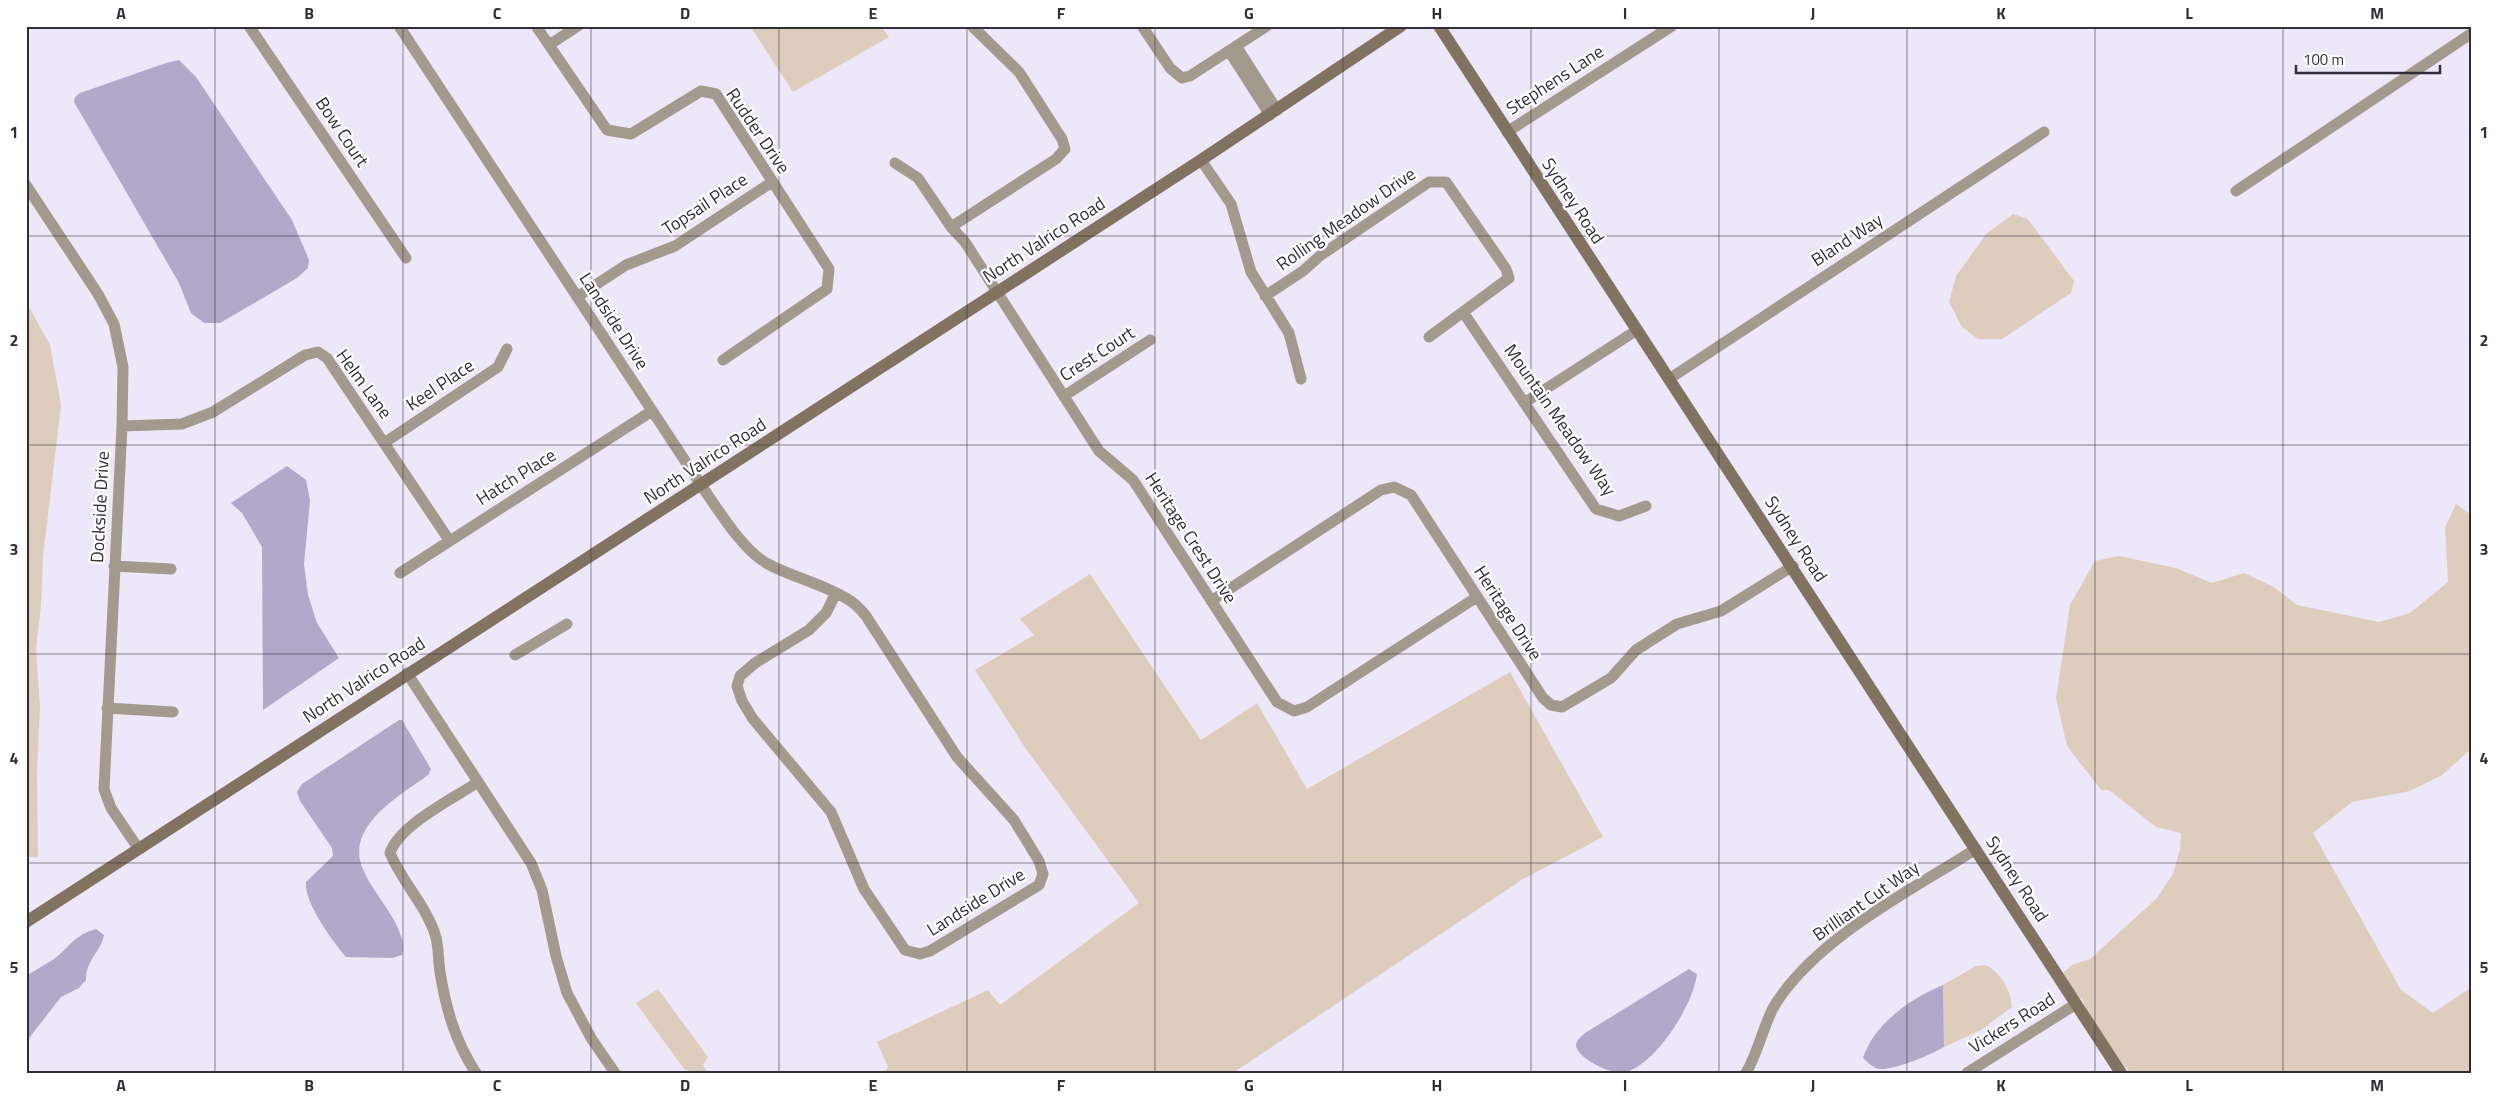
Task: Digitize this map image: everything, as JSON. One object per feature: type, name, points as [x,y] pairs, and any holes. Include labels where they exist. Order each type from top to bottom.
[{"type":"street","name":"Bow Court","points":[[249,26],[406,258]]},
{"type":"street","name":"Landside Drive","points":[[400,26],[652,411],[736,535],[766,563],[836,593],[850,600],[866,616],[957,757],[1014,820],[1039,861],[1044,874],[1039,886],[920,954],[905,950],[864,889],[831,812],[753,719],[742,701],[737,686],[740,676],[755,663],[809,630],[826,614],[836,593]]},
{"type":"street","name":"Rudder Drive","points":[[536,26],[607,130],[631,134],[701,91],[716,94],[829,269],[827,289],[723,360]]},
{"type":"street","points":[[548,45],[578,26]]},
{"type":"street","points":[[951,226],[1056,159],[1065,150],[1062,139],[1019,72],[972,26]]},
{"type":"street","points":[[1142,26],[1170,68],[1182,78],[1190,76],[1267,26]]},
{"type":"street","name":"North Valrico Road","points":[[26,922],[407,673],[701,485],[1201,160],[1401,26]]},
{"type":"street","name":"Sydney Road","points":[[1439,26],[1793,566],[2121,1073]]},
{"type":"street","name":"Stephens Lane","points":[[1507,132],[1672,26]]},
{"type":"street","points":[[2236,191],[2472,32]]},
{"type":"street","points":[[1232,49],[1273,112]]},
{"type":"street","name":"Bland Way","points":[[1669,378],[2044,132]]},
{"type":"street","points":[[1201,160],[1232,204],[1250,272],[1289,333],[1301,379]]},
{"type":"street","name":"Heritage Crest Drive","points":[[895,163],[918,178],[951,226],[965,242],[1099,451],[1132,480],[1277,702],[1294,711],[1307,708],[1477,597]]},
{"type":"street","name":"Topsail Place","points":[[577,297],[626,265],[675,246],[772,182]]},
{"type":"street","name":"Rolling Meadow Drive","points":[[1265,296],[1304,271],[1321,255],[1429,182],[1446,182],[1506,269],[1509,278],[1429,336]]},
{"type":"street","name":"Dockside Drive","points":[[26,185],[98,294],[114,324],[123,368],[122,426],[104,789],[111,808],[138,848]]},
{"type":"street","name":"Mountain Meadow Way","points":[[1463,312],[1596,509],[1619,516],[1646,506]]},
{"type":"street","points":[[1524,404],[1638,330]]},
{"type":"street","name":"Crest Court","points":[[1064,396],[1150,340]]},
{"type":"street","name":"Keel Place","points":[[384,443],[498,367],[507,349]]},
{"type":"street","name":"Helm Lane","points":[[122,426],[182,424],[213,412],[305,355],[318,352],[327,358],[449,540]]},
{"type":"street","name":"Hatch Place","points":[[400,573],[652,411]]},
{"type":"street","name":"Heritage Drive","points":[[1211,601],[1381,490],[1394,487],[1411,495],[1543,698],[1551,705],[1562,707],[1611,678],[1636,650],[1677,624],[1721,612],[1793,566]]},
{"type":"street","points":[[114,566],[171,569]]},
{"type":"street","points":[[515,655],[567,624]]},
{"type":"street","points":[[407,673],[531,863],[542,890],[556,956],[567,993],[591,1038],[615,1073]]},
{"type":"street","points":[[108,708],[173,712]]},
{"type":"street","points":[[476,1073],[452,1029],[444,996],[435,936],[424,908],[402,876],[390,853],[394,843],[404,831],[478,782]]},
{"type":"street","name":"Brilliant Cut Way","points":[[1746,1073],[1756,1056],[1775,1005],[1801,970],[1837,939],[1976,849]]},
{"type":"street","name":"Vickers Road","points":[[1967,1073],[2076,1004]]},
{"type":"shaded area","points":[[750,26],[881,26],[889,37],[793,92]]},
{"type":"shaded area","points":[[179,60],[196,77],[292,220],[309,260],[308,268],[297,278],[220,323],[204,323],[191,313],[179,283],[74,102],[75,97],[80,93]]},
{"type":"shaded area","points":[[2013,214],[2028,219],[2074,281],[2071,293],[2002,339],[1978,339],[1962,327],[1949,302],[1956,276],[1987,233]]},
{"type":"shaded area","points":[[26,302],[50,345],[61,405],[43,557],[41,605],[36,649],[40,708],[37,770],[38,857],[26,857]]},
{"type":"shaded area","points":[[287,466],[306,480],[310,500],[304,564],[308,595],[317,623],[339,658],[263,710],[262,547],[242,513],[231,503]]},
{"type":"shaded area","points":[[2456,504],[2472,516],[2472,748],[2442,775],[2410,791],[2352,802],[2313,833],[2401,990],[2433,1013],[2472,987],[2472,1073],[2131,1073],[2103,1037],[2091,1018],[2082,998],[2080,999],[2063,973],[2072,965],[2090,959],[2157,898],[2173,874],[2180,849],[2181,833],[2156,827],[2109,790],[2101,790],[2067,746],[2056,698],[2070,605],[2095,561],[2119,556],[2176,568],[2212,583],[2244,573],[2274,587],[2297,605],[2379,622],[2410,613],[2448,582],[2445,528]]},
{"type":"shaded area","points":[[1090,574],[1201,740],[1257,703],[1307,789],[1510,672],[1603,837],[1523,879],[1233,1073],[884,1073],[888,1067],[877,1042],[988,990],[1000,1005],[1139,903],[1026,749],[975,670],[1034,635],[1020,619]]},
{"type":"shaded area","points":[[399,720],[402,720],[431,769],[428,775],[379,813],[369,825],[362,838],[359,852],[365,875],[397,926],[403,944],[403,951],[402,955],[392,958],[346,957],[314,911],[307,891],[306,882],[333,856],[332,848],[300,801],[297,792],[302,784]]},
{"type":"shaded area","points":[[96,929],[104,935],[88,966],[86,980],[79,988],[61,997],[26,1042],[26,976],[54,959],[77,938]]},
{"type":"shaded area","points":[[1986,965],[2001,977],[2009,994],[2012,1007],[1981,1030],[1944,1047],[1943,985],[1976,966]]},
{"type":"shaded area","points":[[1689,969],[1697,974],[1689,1001],[1662,1044],[1639,1066],[1627,1072],[1614,1072],[1597,1066],[1578,1050],[1576,1043],[1585,1033]]},
{"type":"shaded area","points":[[1943,985],[1944,1047],[1914,1061],[1883,1069],[1874,1067],[1863,1058],[1868,1046],[1885,1023],[1919,997]]},
{"type":"shaded area","points":[[658,989],[708,1057],[703,1065],[708,1073],[696,1073],[684,1069],[636,1003]]}]
